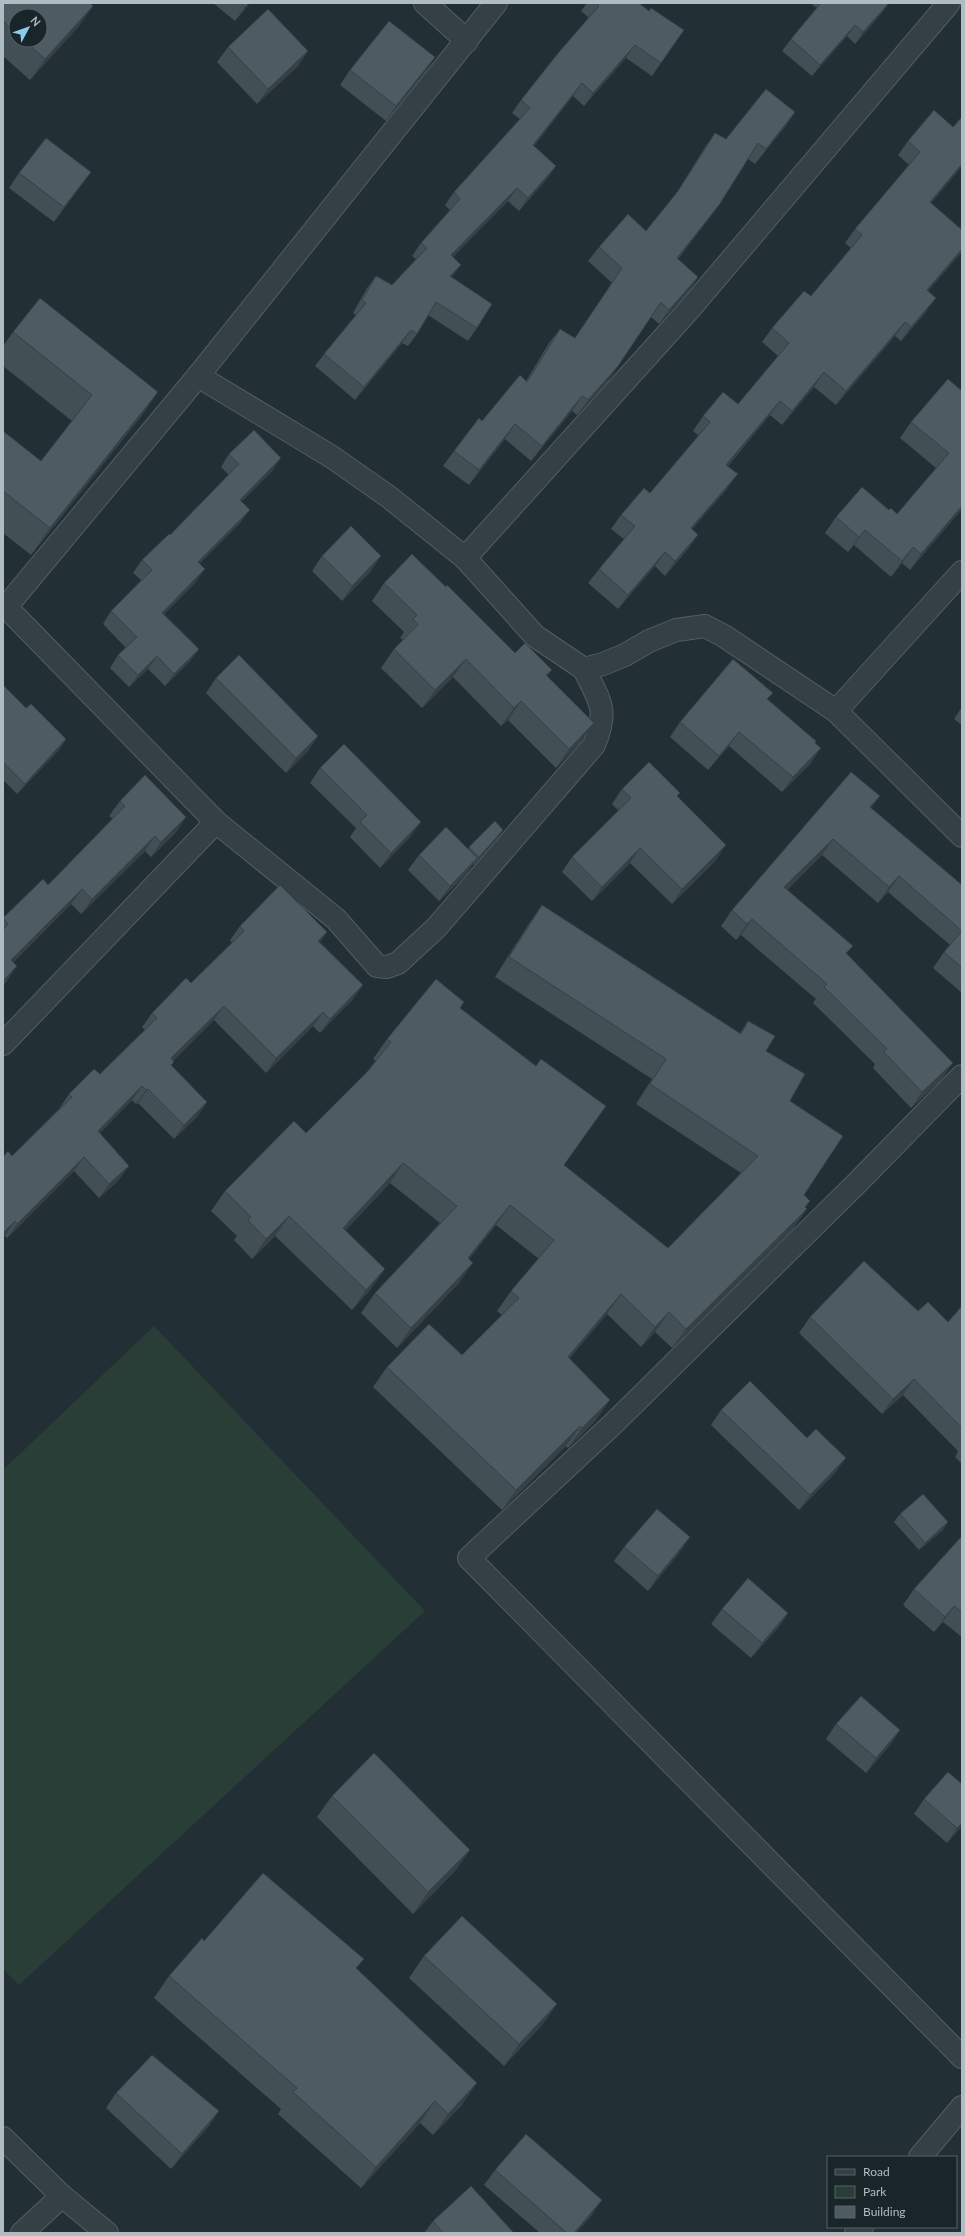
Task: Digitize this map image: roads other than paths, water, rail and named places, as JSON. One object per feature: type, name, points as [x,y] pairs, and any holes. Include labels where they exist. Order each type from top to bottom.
[{"type":"street","points":[[424,3],[467,40]]},
{"type":"street","points":[[198,376],[332,456],[388,497],[465,558],[535,636],[584,669],[601,703],[602,726],[594,745],[436,928],[398,963],[387,967],[377,966],[336,919],[216,822],[4,606],[198,376],[496,3]]},
{"type":"street","points":[[465,558],[687,312],[949,3]]},
{"type":"street","points":[[836,711],[962,572]]},
{"type":"street","points":[[584,669],[625,656],[649,641],[676,630],[705,626],[731,640],[836,711],[962,836]]},
{"type":"street","points":[[3,1044],[216,822]]},
{"type":"street","points":[[962,1076],[857,1183],[614,1423],[469,1558],[962,2057]]},
{"type":"street","points":[[921,2156],[962,2108]]},
{"type":"street","points":[[3,2138],[62,2196],[107,2233]]},
{"type":"street","points":[[22,2233],[62,2196]]}]
